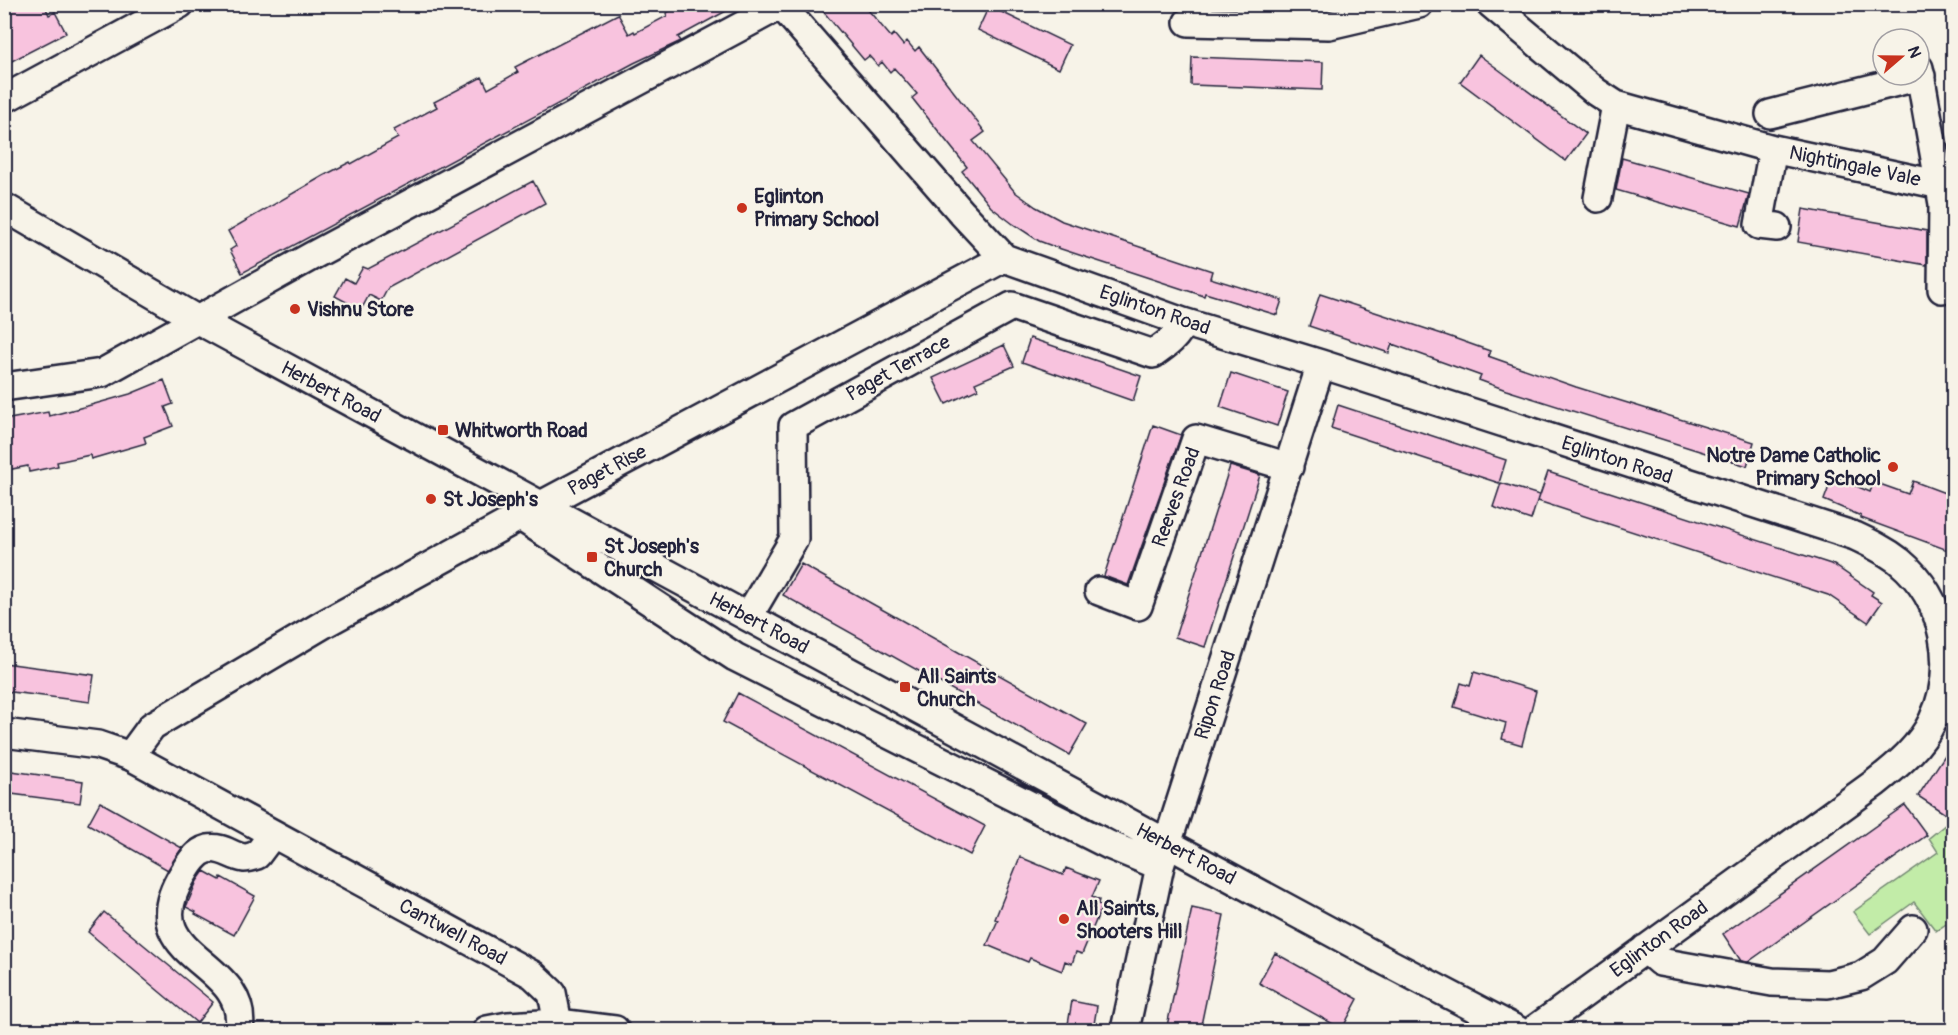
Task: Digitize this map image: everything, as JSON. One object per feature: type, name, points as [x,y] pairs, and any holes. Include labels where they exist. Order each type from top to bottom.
[{"type":"street","points":[[4,99],[180,4]]},
{"type":"street","points":[[1188,22],[1329,25],[1419,4]]},
{"type":"street","name":"Nightingale Vale","points":[[1491,4],[1596,92],[1616,105],[1773,149],[1947,185],[1943,204],[1942,289]]},
{"type":"street","points":[[4,387],[102,373],[312,256],[781,5]]},
{"type":"street","name":"Eglinton Road","points":[[781,5],[1004,258],[1183,322],[1322,364],[1855,536],[1877,546],[1900,562],[1929,598],[1940,623],[1946,650],[1945,670],[1941,695],[1933,720],[1914,749],[1875,783],[1534,1030]]},
{"type":"street","points":[[1770,114],[1871,86]]},
{"type":"street","points":[[1924,87],[1947,185]]},
{"type":"street","points":[[1598,198],[1616,105]]},
{"type":"street","name":"Nightingale Vale","points":[[1773,149],[1758,225],[1778,227]]},
{"type":"street","name":"Herbert Road","points":[[4,207],[531,511],[747,617],[1163,855],[1517,1030]]},
{"type":"street","name":"Paget Rise","points":[[130,756],[152,726],[324,624],[1004,258]]},
{"type":"street","name":"Paget Terrace","points":[[747,617],[794,539],[793,426],[1012,306],[1153,354],[1168,344],[1180,330],[1183,322]]},
{"type":"street","name":"Ripon Road","points":[[1125,1030],[1163,855],[1322,364]]},
{"type":"street","name":"Reeves Road","points":[[1099,591],[1138,606],[1196,439],[1289,466]]},
{"type":"street","name":"Herbert Road","points":[[531,511],[735,657],[1110,845],[1163,855]]},
{"type":"street","name":"Cantwell Road","points":[[4,733],[98,745],[130,756],[533,975],[552,993],[558,1023]]},
{"type":"street","points":[[239,1030],[238,1002],[226,984],[183,948],[173,930],[169,910],[173,891],[193,858],[208,849],[225,849],[244,858],[257,855],[272,835]]},
{"type":"street","points":[[1646,949],[1660,962],[1772,982],[1828,984],[1861,976],[1885,961],[1913,928]]},
{"type":"street","points":[[487,1030],[508,1026],[558,1023],[615,1030]]},
{"type":"green space","points":[[1952,819],[1953,919],[1936,931],[1914,902],[1870,934],[1853,912],[1938,852],[1929,838]]},
{"type":"building","points":[[4,4],[44,4],[49,15],[55,12],[66,33],[4,65]]},
{"type":"building","points":[[682,4],[739,4],[678,37],[681,41],[634,63],[242,273],[230,250],[236,246],[228,231],[323,176],[350,162],[351,164],[398,138],[394,130],[437,107],[434,102],[482,77],[488,89],[518,72],[515,67],[618,14],[629,34],[667,16],[666,13]]},
{"type":"building","points":[[817,4],[863,4],[891,37],[894,34],[903,45],[907,41],[915,51],[919,47],[985,132],[973,141],[1015,192],[1036,207],[1062,221],[1212,271],[1210,278],[1282,300],[1277,315],[1205,293],[1204,296],[1055,247],[1039,241],[1013,224],[991,207],[962,171],[967,167],[912,98],[917,94],[894,68],[890,72],[882,62],[878,66],[869,56],[864,60]]},
{"type":"building","points":[[989,6],[1070,45],[1059,69],[978,30]]},
{"type":"building","points":[[1479,55],[1586,134],[1566,161],[1460,82]]},
{"type":"building","points":[[1192,57],[1323,62],[1322,90],[1191,85]]},
{"type":"building","points":[[1622,158],[1749,194],[1740,226],[1616,190]]},
{"type":"building","points":[[533,181],[545,203],[388,288],[381,301],[369,295],[361,310],[335,296],[345,278],[354,283],[363,267],[368,269]]},
{"type":"building","points":[[1803,209],[1927,231],[1927,265],[1798,242]]},
{"type":"building","points":[[1320,294],[1490,351],[1488,356],[1576,387],[1754,442],[1747,466],[1506,390],[1479,380],[1481,376],[1392,344],[1389,353],[1309,326]]},
{"type":"building","points":[[1030,338],[1141,376],[1133,401],[1022,362]]},
{"type":"building","points":[[1004,345],[1014,366],[975,383],[978,389],[946,404],[933,378]]},
{"type":"building","points":[[1231,373],[1288,392],[1277,426],[1220,407]]},
{"type":"building","points":[[164,380],[173,404],[165,407],[173,426],[144,437],[146,443],[91,459],[90,455],[57,462],[58,466],[29,472],[28,466],[7,470],[4,455],[4,420],[48,412],[49,416],[130,394]]},
{"type":"building","points":[[1338,405],[1506,460],[1499,483],[1331,428]]},
{"type":"building","points":[[1153,425],[1181,435],[1128,585],[1104,576]]},
{"type":"building","points":[[1230,466],[1260,475],[1205,647],[1175,637]]},
{"type":"building","points":[[1548,472],[1834,565],[1873,592],[1871,595],[1882,602],[1868,622],[1828,595],[1538,501]]},
{"type":"building","points":[[1833,476],[1870,492],[1874,482],[1908,494],[1913,481],[1953,496],[1953,552],[1861,518],[1824,500]]},
{"type":"building","points":[[1501,483],[1539,495],[1531,520],[1493,507]]},
{"type":"building","points":[[801,564],[1087,724],[1069,755],[783,595]]},
{"type":"building","points":[[4,663],[94,675],[90,702],[4,691]]},
{"type":"building","points":[[1474,672],[1536,691],[1522,745],[1502,739],[1506,723],[1454,707],[1461,683],[1470,686]]},
{"type":"building","points":[[738,693],[985,826],[970,855],[723,722]]},
{"type":"building","points":[[1953,743],[1953,819],[1918,796]]},
{"type":"building","points":[[4,770],[83,781],[80,803],[4,793]]},
{"type":"building","points":[[100,802],[182,848],[168,870],[88,824]]},
{"type":"building","points":[[1905,805],[1927,835],[1748,962],[1741,961],[1723,934]]},
{"type":"building","name":"All Saints, Shooters Hill","points":[[1020,857],[1063,875],[1066,868],[1099,881],[1092,897],[1099,900],[1098,904],[1102,906],[1082,954],[1076,952],[1072,964],[1065,961],[1062,971],[1030,958],[1028,962],[987,945]]},
{"type":"building","points":[[204,871],[220,880],[221,877],[255,896],[234,935],[186,907]]},
{"type":"building","points":[[1192,908],[1224,915],[1200,1030],[1167,1026]]},
{"type":"building","points":[[104,912],[213,1002],[197,1023],[88,932]]},
{"type":"building","points":[[1275,953],[1358,999],[1342,1029],[1259,983]]},
{"type":"building","points":[[1072,1001],[1097,1006],[1093,1030],[1067,1030]]},
{"type":"place","name":"Eglinton Primary School","points":[[742,208]]},
{"type":"place","name":"Vishnu Store","points":[[295,309]]},
{"type":"place","name":"Whitworth Road","points":[[443,430]]},
{"type":"place","name":"Notre Dame Catholic Primary School","points":[[1893,467]]},
{"type":"place","name":"St Joseph's","points":[[431,499]]},
{"type":"place","name":"St Joseph's Church","points":[[592,557]]},
{"type":"place","name":"All Saints Church","points":[[905,687]]},
{"type":"place","name":"All Saints, Shooters Hill","points":[[1064,919]]}]
